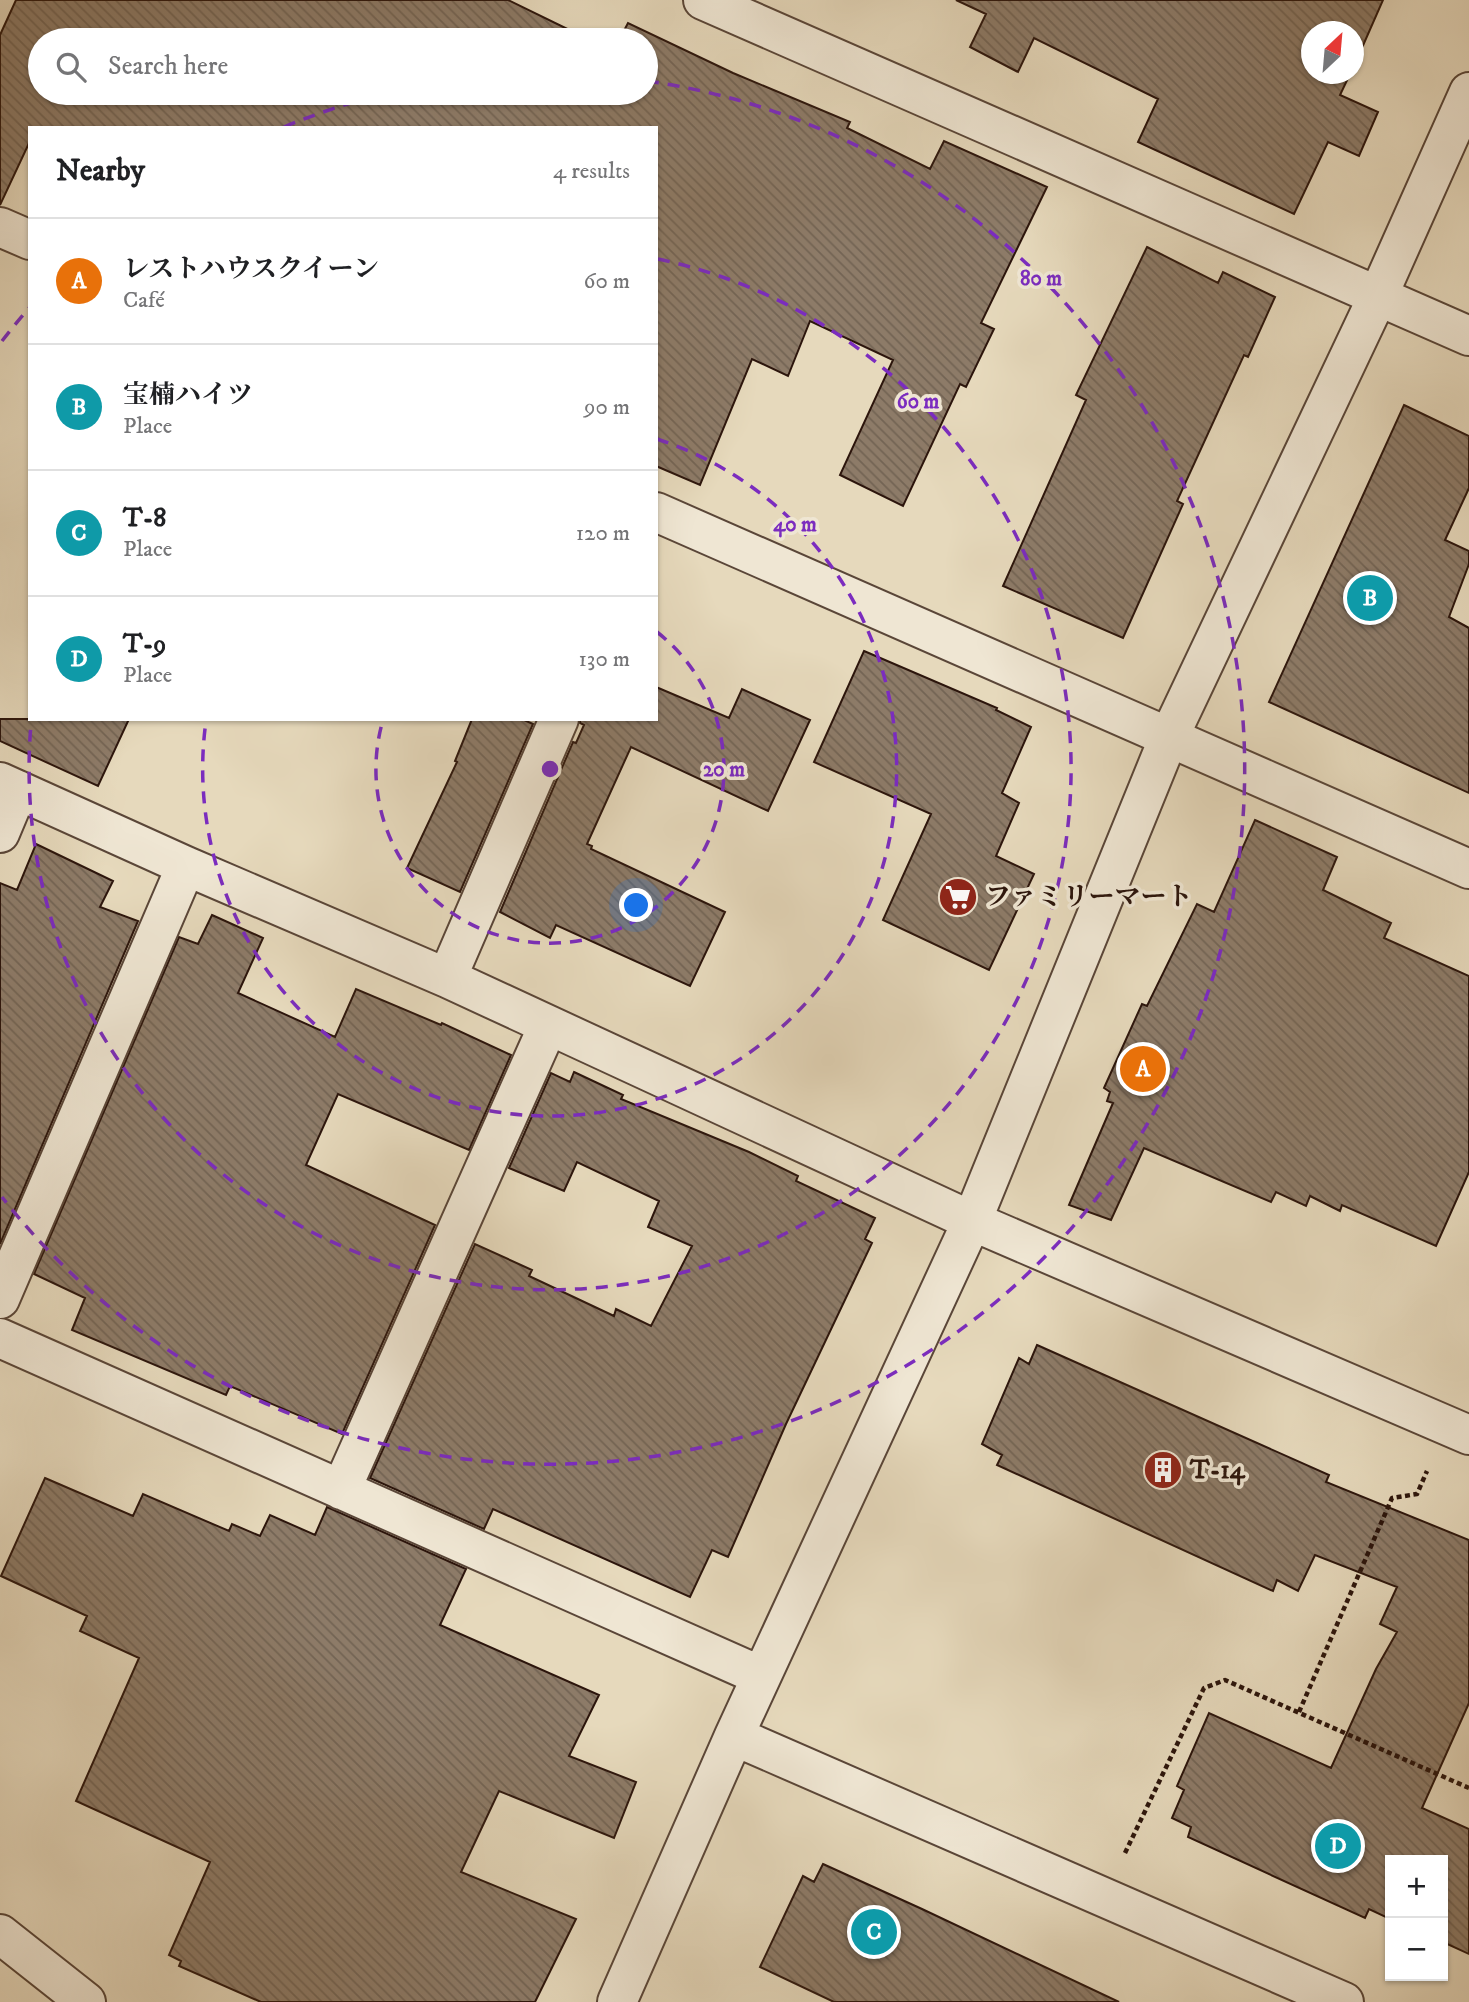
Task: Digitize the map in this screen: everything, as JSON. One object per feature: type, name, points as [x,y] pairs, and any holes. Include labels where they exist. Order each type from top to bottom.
[{"type":"street","points":[[703,0],[1469,336]]},
{"type":"street","points":[[617,2002],[734,1735],[972,1222],[1169,737],[1378,296],[1469,92]]},
{"type":"street","points":[[0,227],[28,239]]},
{"type":"street","points":[[658,513],[1469,869]]},
{"type":"street","points":[[447,978],[558,721]]},
{"type":"street","points":[[0,833],[9,786],[186,866],[447,978],[972,1222],[1459,1430]]},
{"type":"street","points":[[0,1300],[186,866]]},
{"type":"street","points":[[341,1490],[548,1026]]},
{"type":"street","points":[[0,1338],[761,1676]]},
{"type":"street","points":[[734,1735],[1344,2002]]},
{"type":"street","points":[[0,1934],[86,2002]]},
{"type":"path","points":[[1299,1712],[1392,1498],[1416,1494],[1459,1430]]},
{"type":"path","points":[[1122,1859],[1204,1688],[1225,1680],[1469,1788]]},
{"type":"building","points":[[16,0],[508,0],[565,28],[28,28],[28,105],[658,105],[658,37],[733,73],[850,122],[847,128],[930,169],[944,141],[1047,187],[981,323],[994,329],[966,387],[960,384],[903,506],[840,475],[893,360],[810,321],[788,376],[752,359],[700,485],[658,467],[658,126],[28,126],[28,145],[0,205],[0,35]]},
{"type":"building","points":[[956,0],[1383,0],[1364,43],[1364,21],[1301,21],[1301,84],[1345,84],[1340,95],[1378,112],[1359,156],[1328,142],[1294,214],[1138,142],[1158,99],[1034,38],[1018,72],[970,47],[986,14]]},
{"type":"building","points":[[628,23],[638,28],[625,28]]},
{"type":"building","points":[[1147,247],[1218,283],[1223,272],[1275,297],[1248,357],[1244,355],[1177,501],[1183,504],[1123,638],[1003,586],[1086,400],[1076,395]]},
{"type":"building","points":[[1404,405],[1469,436],[1469,488],[1445,540],[1469,551],[1469,564],[1449,617],[1469,628],[1469,793],[1269,702]]},
{"type":"building","points":[[864,651],[997,708],[996,710],[1031,727],[1002,793],[1019,803],[996,856],[1034,874],[989,970],[883,920],[931,814],[814,762]]},
{"type":"building","points":[[658,688],[729,718],[742,689],[810,720],[768,811],[631,747],[587,844],[592,846],[591,849],[725,912],[690,986],[556,925],[550,938],[500,912],[573,742],[576,743],[584,725],[580,723],[658,721]]},
{"type":"building","points":[[0,719],[128,721],[98,786],[0,741]]},
{"type":"building","points":[[471,721],[526,721],[533,724],[460,892],[407,868],[457,762],[455,761]]},
{"type":"building","points":[[1255,820],[1337,857],[1323,890],[1391,923],[1384,938],[1469,976],[1469,1172],[1436,1246],[1342,1205],[1340,1211],[1310,1196],[1306,1206],[1276,1192],[1271,1202],[1144,1148],[1111,1220],[1069,1205],[1113,1103],[1107,1101],[1110,1092],[1104,1088],[1142,1004],[1147,1006],[1197,904],[1214,912]]},
{"type":"building","points":[[36,844],[113,881],[100,907],[138,921],[0,1244],[0,883],[17,890]]},
{"type":"building","points":[[212,915],[263,938],[238,993],[335,1037],[356,989],[441,1025],[442,1023],[511,1055],[469,1150],[338,1094],[306,1165],[435,1225],[342,1434],[230,1386],[226,1395],[72,1330],[85,1298],[34,1274],[179,937],[198,944]]},
{"type":"building","points":[[574,1072],[623,1095],[621,1099],[749,1152],[798,1176],[796,1181],[875,1218],[865,1239],[872,1243],[786,1424],[728,1557],[712,1550],[690,1597],[493,1509],[484,1529],[370,1478],[475,1244],[532,1270],[529,1276],[614,1316],[616,1309],[651,1326],[692,1246],[648,1227],[659,1201],[577,1162],[564,1191],[509,1168],[551,1073],[570,1082]]},
{"type":"building","points":[[1037,1345],[1329,1475],[1326,1482],[1469,1540],[1469,1703],[1422,1808],[1469,1829],[1469,1954],[1448,1944],[1448,1855],[1385,1855],[1385,1917],[1369,1909],[1365,1918],[1188,1837],[1191,1827],[1172,1818],[1184,1790],[1177,1786],[1209,1713],[1331,1768],[1376,1669],[1397,1632],[1380,1624],[1397,1587],[1315,1555],[1298,1591],[1277,1580],[1273,1591],[997,1465],[1002,1455],[982,1444],[1019,1358],[1029,1364]]},
{"type":"building","points":[[45,1478],[133,1516],[143,1494],[229,1531],[232,1524],[260,1536],[270,1515],[315,1535],[327,1507],[466,1569],[440,1625],[599,1695],[569,1756],[636,1782],[614,1838],[499,1791],[461,1872],[576,1919],[535,2002],[261,2002],[179,1966],[181,1961],[169,1955],[210,1862],[76,1801],[139,1658],[80,1631],[87,1616],[1,1576]]},
{"type":"building","points":[[823,1864],[1119,2002],[834,2002],[760,1967],[803,1876],[814,1882]]},
{"type":"place","name":"宝楠ハイツ","points":[[1370,598]]},
{"type":"place","name":"ファミリーマート","points":[[958,897]]},
{"type":"place","name":"レストハウスクイーン","points":[[1143,1069]]},
{"type":"place","name":"T-14","points":[[1163,1470]]},
{"type":"place","name":"T-9","points":[[1338,1846]]},
{"type":"place","name":"T-8","points":[[874,1932]]}]
